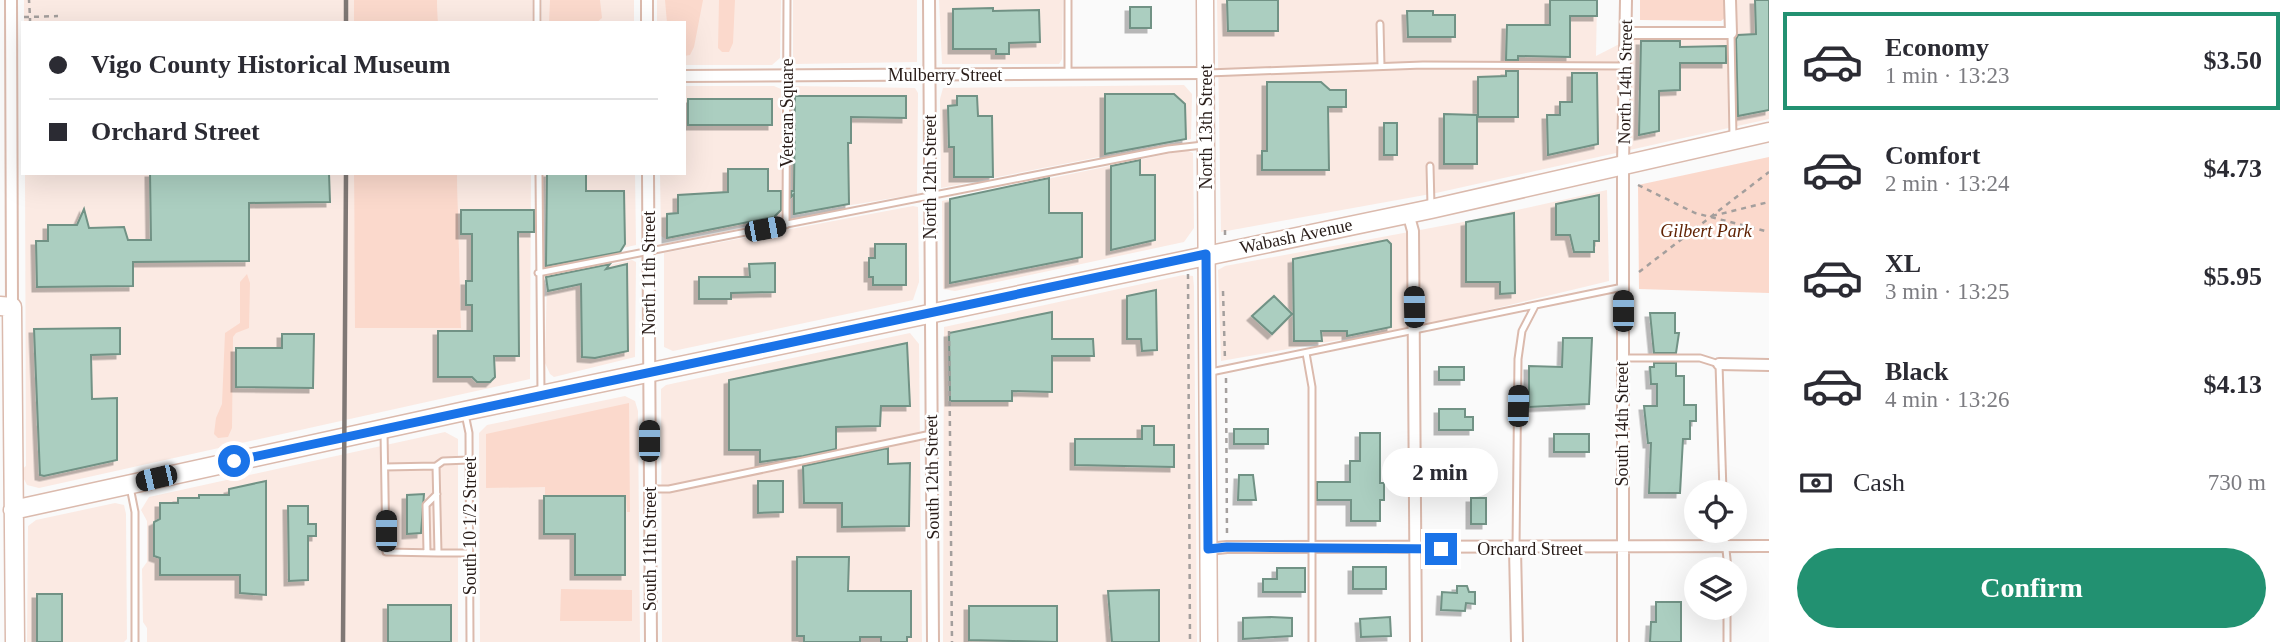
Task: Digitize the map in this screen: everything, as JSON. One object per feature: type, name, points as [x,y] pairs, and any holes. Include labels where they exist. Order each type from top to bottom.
[{"type":"main road","name":"North 13th Street","points":[[1205,0],[1209,642]]},
{"type":"main road","name":"Wabash Avenue","points":[[7,511],[384,428],[1224,250],[1431,209],[1769,132]]},
{"type":"main road","points":[[6,307],[7,511],[15,642]]},
{"type":"street","points":[[6,307],[11,0]]},
{"type":"street","points":[[647,0],[647,21]]},
{"type":"street","name":"North 12th Street","points":[[929,0],[931,313]]},
{"type":"street","name":"North 14th Street","points":[[1623,164],[1626,0]]},
{"type":"street","points":[[1627,33],[1731,33],[1730,0]]},
{"type":"street","name":"Mulberry Street","points":[[686,76],[1205,73]]},
{"type":"street","name":"South 14th Street","points":[[1623,164],[1623,642]]},
{"type":"street","name":"North 11th Street","points":[[648,175],[649,372]]},
{"type":"street","points":[[1408,213],[1413,231],[1416,642]]},
{"type":"street","name":"South 12th Street","points":[[931,313],[933,642]]},
{"type":"street","points":[[1720,364],[1769,365]]},
{"type":"street","name":"South 11th Street","points":[[649,372],[651,642]]},
{"type":"street","name":"Orchard Street","points":[[1208,549],[1769,547]]},
{"type":"street","points":[[1516,549],[1517,642]]},
{"type":"lane","points":[[537,0],[537,21]]},
{"type":"lane","name":"Veteran Square","points":[[786,225],[787,0]]},
{"type":"lane","points":[[1068,0],[1068,75]]},
{"type":"lane","points":[[1380,24],[1381,66]]},
{"type":"lane","points":[[1731,33],[1733,140]]},
{"type":"lane","points":[[1205,73],[1381,66],[1626,66]]},
{"type":"lane","points":[[538,273],[930,198],[1167,149],[1206,145]]},
{"type":"lane","points":[[1430,166],[1431,209]]},
{"type":"lane","points":[[538,175],[538,374],[541,395]]},
{"type":"lane","points":[[1206,373],[1623,287]]},
{"type":"lane","points":[[1516,549],[1518,359],[1522,331],[1535,306]]},
{"type":"lane","points":[[1306,353],[1312,387],[1312,642]]},
{"type":"lane","points":[[1622,358],[1700,358],[1720,364],[1723,480]]},
{"type":"lane","name":"South 10 1/2 Street","points":[[465,411],[469,460],[470,642]]},
{"type":"lane","points":[[384,428],[386,552],[470,553]]},
{"type":"lane","points":[[649,489],[668,489],[931,434]]},
{"type":"lane","points":[[385,467],[436,466],[443,461],[469,460]]},
{"type":"lane","points":[[436,466],[439,553]]},
{"type":"lane","points":[[130,484],[135,512],[135,642]]},
{"type":"lane","points":[[427,552],[426,505],[437,494]]},
{"type":"lane","points":[[1724,543],[1726,557]]},
{"type":"lane","points":[[1727,620],[1727,642]]},
{"type":"path","points":[[30,21],[30,17],[58,16]]},
{"type":"path","points":[[1639,272],[1769,172]]},
{"type":"path","points":[[1638,185],[1676,205],[1769,232]]},
{"type":"path","points":[[1709,216],[1769,202]]},
{"type":"path","points":[[1224,250],[1225,228]]},
{"type":"path","points":[[1187,281],[1190,642]]},
{"type":"path","points":[[1223,286],[1227,547]]},
{"type":"path","points":[[949,331],[952,642]]},
{"type":"shaded area","points":[[24,0],[354,0],[354,21],[24,21]]},
{"type":"shaded area","points":[[437,0],[532,0],[532,21],[438,21]]},
{"type":"shaded area","points":[[542,0],[634,0],[634,21],[542,21]]},
{"type":"shaded area","points":[[657,0],[781,0],[780,58],[772,65],[686,65],[686,21],[657,21]]},
{"type":"shaded area","points":[[793,0],[917,0],[917,62],[796,64],[793,60]]},
{"type":"shaded area","points":[[939,0],[1063,0],[1062,59],[1059,64],[942,64]]},
{"type":"shaded area","points":[[1217,0],[1597,0],[1596,56],[1637,35],[1730,35],[1735,0],[1769,0],[1769,119],[1436,193],[1221,232]]},
{"type":"shaded area","points":[[1184,85],[1192,94],[1191,139],[941,188],[940,99],[943,88]]},
{"type":"shaded area","points":[[686,86],[774,86],[781,89],[783,210],[779,219],[667,240],[661,236],[660,175],[686,175]]},
{"type":"shaded area","points":[[795,86],[915,88],[918,93],[917,194],[792,215],[791,92]]},
{"type":"shaded area","points":[[1186,150],[1193,153],[1194,228],[1184,242],[955,291],[943,289],[942,201]]},
{"type":"shaded area","points":[[25,175],[354,175],[356,328],[461,328],[457,175],[531,175],[530,379],[39,488],[27,485],[20,471],[26,466]]},
{"type":"shaded area","points":[[544,175],[635,175],[636,245],[546,265]]},
{"type":"shaded area","points":[[1607,190],[1609,281],[1439,322],[1221,361],[1218,270],[1225,266],[1463,222]]},
{"type":"shaded area","points":[[918,207],[919,282],[913,300],[673,351],[664,347],[664,253]]},
{"type":"shaded area","points":[[632,260],[636,262],[635,357],[554,377],[545,363],[547,279]]},
{"type":"shaded area","points":[[1183,275],[1193,276],[1194,286],[1197,642],[943,642],[944,327]]},
{"type":"shaded area","points":[[910,333],[919,344],[922,642],[662,642],[661,389],[666,385]]},
{"type":"shaded area","points":[[625,396],[635,401],[638,411],[640,642],[480,642],[479,433],[487,425]]},
{"type":"shaded area","points":[[445,432],[458,439],[458,642],[147,642],[147,628],[143,622],[142,569],[147,562],[147,521],[141,510],[149,497]]},
{"type":"shaded area","points":[[115,503],[124,505],[126,514],[127,639],[124,642],[27,642],[28,526],[36,520]]},
{"type":"green space","points":[[354,0],[437,0],[438,21],[354,21]]},
{"type":"green space","points":[[550,0],[600,0],[602,18],[598,21],[549,21]]},
{"type":"green space","points":[[665,0],[703,0],[690,55],[686,56],[686,21],[667,21]]},
{"type":"green space","points":[[719,0],[735,0],[733,43],[729,52],[722,52],[718,48]]},
{"type":"green space","points":[[1640,0],[1727,0],[1727,16],[1721,21],[1640,20]]},
{"type":"green space","name":"Gilbert Park","points":[[1769,157],[1769,293],[1639,289],[1638,185]]},
{"type":"green space","points":[[354,175],[457,175],[461,328],[355,328]]},
{"type":"green space","points":[[247,274],[250,283],[249,328],[233,337],[232,428],[228,437],[218,438],[214,434],[216,418],[222,404],[225,333],[240,323],[240,282]]},
{"type":"green space","points":[[629,403],[630,512],[627,512],[626,495],[545,495],[545,487],[486,488],[486,434]]},
{"type":"green space","points":[[561,589],[632,590],[632,621],[560,621]]},
{"type":"building","points":[[1227,0],[1278,0],[1278,31],[1228,31]]},
{"type":"building","points":[[1550,0],[1597,0],[1597,16],[1570,16],[1570,57],[1518,56],[1518,60],[1506,60],[1507,25],[1550,25]]},
{"type":"building","points":[[1755,0],[1769,0],[1769,110],[1738,116],[1736,39],[1738,35],[1756,34]]},
{"type":"building","points":[[1130,7],[1151,7],[1151,28],[1130,28]]},
{"type":"building","points":[[993,8],[993,11],[1039,10],[1040,42],[1009,43],[1009,54],[996,54],[996,49],[953,49],[953,9]]},
{"type":"building","points":[[1407,11],[1433,11],[1433,15],[1455,15],[1455,37],[1408,37]]},
{"type":"building","points":[[1641,41],[1680,41],[1680,47],[1726,46],[1726,63],[1680,63],[1680,90],[1659,91],[1659,131],[1639,135]]},
{"type":"building","points":[[1506,71],[1518,71],[1518,117],[1478,117],[1478,77],[1506,76]]},
{"type":"building","points":[[1572,73],[1597,73],[1598,144],[1548,155],[1547,115],[1560,115],[1560,102],[1572,102]]},
{"type":"building","points":[[1267,82],[1321,82],[1330,90],[1346,90],[1346,107],[1328,107],[1329,170],[1262,170],[1262,151],[1267,151]]},
{"type":"building","points":[[1105,94],[1174,94],[1185,104],[1186,139],[1105,154]]},
{"type":"building","points":[[795,96],[906,96],[906,118],[851,117],[851,143],[848,143],[849,204],[794,214],[794,194],[791,197],[791,191],[794,191]]},
{"type":"building","points":[[957,96],[977,96],[978,116],[992,116],[993,177],[954,177],[954,147],[949,147],[948,106],[957,105]]},
{"type":"building","points":[[688,99],[772,99],[772,125],[688,125]]},
{"type":"building","points":[[1444,114],[1477,115],[1477,164],[1444,164]]},
{"type":"building","points":[[1384,123],[1397,123],[1397,155],[1384,155]]},
{"type":"building","points":[[1140,160],[1140,175],[1155,175],[1155,240],[1111,250],[1111,166]]},
{"type":"building","points":[[728,169],[768,169],[768,191],[781,191],[781,210],[774,217],[667,238],[667,214],[678,213],[678,195],[728,192]]},
{"type":"building","points":[[150,175],[329,175],[330,202],[249,203],[249,261],[133,262],[133,286],[37,287],[36,241],[48,241],[48,225],[77,225],[84,209],[89,228],[124,227],[128,240],[151,240]]},
{"type":"building","points":[[547,175],[586,175],[586,191],[624,191],[625,244],[620,252],[546,266]]},
{"type":"building","points":[[1049,178],[1049,213],[1082,213],[1082,257],[950,283],[950,199]]},
{"type":"building","points":[[1599,195],[1599,241],[1594,241],[1594,252],[1574,252],[1570,235],[1556,235],[1556,204]]},
{"type":"building","points":[[461,210],[534,210],[534,232],[518,232],[519,356],[494,356],[495,377],[490,382],[477,382],[472,377],[438,377],[438,331],[472,331],[472,305],[466,305],[466,281],[472,281],[472,234],[461,234]]},
{"type":"building","points":[[1514,213],[1515,293],[1500,294],[1500,282],[1466,282],[1466,222]]},
{"type":"building","points":[[1387,240],[1391,244],[1391,327],[1347,336],[1347,331],[1321,331],[1322,341],[1294,341],[1293,259]]},
{"type":"building","points":[[875,244],[906,244],[906,285],[873,285],[873,277],[869,277],[869,258],[875,258]]},
{"type":"building","points":[[775,263],[775,292],[731,293],[731,299],[699,299],[699,277],[750,277],[749,264]]},
{"type":"building","points":[[610,264],[606,269],[627,264],[628,351],[595,358],[582,357],[581,284],[548,291],[546,277]]},
{"type":"building","points":[[1156,290],[1157,350],[1142,351],[1141,339],[1127,339],[1127,296]]},
{"type":"building","points":[[1274,296],[1292,314],[1272,334],[1252,316]]},
{"type":"building","points":[[1052,312],[1052,339],[1093,339],[1094,356],[1052,356],[1052,392],[1012,391],[1012,401],[950,401],[949,333]]},
{"type":"building","points":[[1650,313],[1675,313],[1675,333],[1679,333],[1676,353],[1654,353]]},
{"type":"building","points":[[120,328],[120,354],[91,355],[92,399],[117,398],[117,460],[40,475],[34,329]]},
{"type":"building","points":[[282,334],[314,334],[313,388],[236,387],[236,348],[282,348]]},
{"type":"building","points":[[1563,338],[1592,338],[1589,404],[1529,407],[1529,366],[1562,367]]},
{"type":"building","points":[[907,343],[910,406],[881,406],[880,426],[836,427],[836,449],[803,456],[760,462],[760,450],[729,450],[729,380]]},
{"type":"building","points":[[1654,363],[1676,363],[1676,376],[1684,376],[1684,405],[1696,405],[1696,421],[1690,421],[1690,439],[1683,439],[1680,493],[1649,493],[1651,443],[1648,443],[1644,406],[1657,406],[1657,384],[1651,384],[1650,367],[1654,367]]},
{"type":"building","points":[[1439,367],[1464,367],[1464,380],[1439,380]]},
{"type":"building","points":[[1439,409],[1465,409],[1465,417],[1473,417],[1473,430],[1439,430]]},
{"type":"building","points":[[1142,426],[1154,426],[1154,445],[1174,445],[1174,467],[1075,465],[1075,439],[1142,439]]},
{"type":"building","points":[[1234,429],[1268,429],[1268,444],[1234,444]]},
{"type":"building","points":[[1360,433],[1380,433],[1380,483],[1384,483],[1384,500],[1380,500],[1380,521],[1351,521],[1351,500],[1317,500],[1317,482],[1350,482],[1350,461],[1360,461]]},
{"type":"building","points":[[1554,434],[1589,434],[1589,452],[1554,452]]},
{"type":"building","points":[[888,448],[888,464],[910,463],[909,526],[842,527],[842,503],[804,503],[803,466]]},
{"type":"building","points":[[1239,475],[1253,475],[1256,500],[1238,500]]},
{"type":"building","points":[[266,481],[266,595],[240,593],[240,575],[160,575],[160,558],[154,556],[154,522],[160,519],[160,503],[178,503],[178,498],[199,498],[199,495],[229,495],[229,489]]},
{"type":"building","points":[[758,481],[783,481],[783,512],[758,513]]},
{"type":"building","points":[[424,494],[421,533],[407,534],[407,495]]},
{"type":"building","points":[[544,496],[625,496],[625,575],[575,575],[575,534],[544,534]]},
{"type":"building","points":[[1471,498],[1486,498],[1486,524],[1471,524]]},
{"type":"building","points":[[288,506],[308,506],[308,524],[316,524],[316,536],[308,536],[308,580],[289,581]]},
{"type":"building","points":[[797,557],[849,557],[848,591],[911,591],[911,637],[907,637],[907,642],[881,642],[881,637],[860,637],[860,642],[804,642],[804,636],[797,636]]},
{"type":"building","points":[[1353,567],[1386,567],[1386,589],[1353,589]]},
{"type":"building","points":[[1277,568],[1305,568],[1305,592],[1263,592],[1263,579],[1277,579]]},
{"type":"building","points":[[1457,586],[1467,586],[1469,592],[1475,592],[1475,604],[1466,603],[1465,611],[1441,610],[1442,592],[1457,593]]},
{"type":"building","points":[[1159,590],[1159,642],[1112,642],[1108,591]]},
{"type":"building","points":[[37,594],[62,594],[62,642],[37,642]]},
{"type":"building","points":[[1656,602],[1681,602],[1681,642],[1650,642],[1651,622],[1656,622]]},
{"type":"building","points":[[388,605],[451,605],[451,642],[388,642]]},
{"type":"building","points":[[969,606],[1057,606],[1057,642],[969,640]]},
{"type":"building","points":[[1390,617],[1391,636],[1361,637],[1360,619]]},
{"type":"building","points":[[1243,618],[1292,618],[1292,636],[1243,639]]},
{"type":"railway","points":[[346,0],[346,21]]},
{"type":"railway","points":[[343,642],[346,175]]},
{"type":"route","points":[[234,461],[1206,254],[1208,549],[1441,549]]}]
